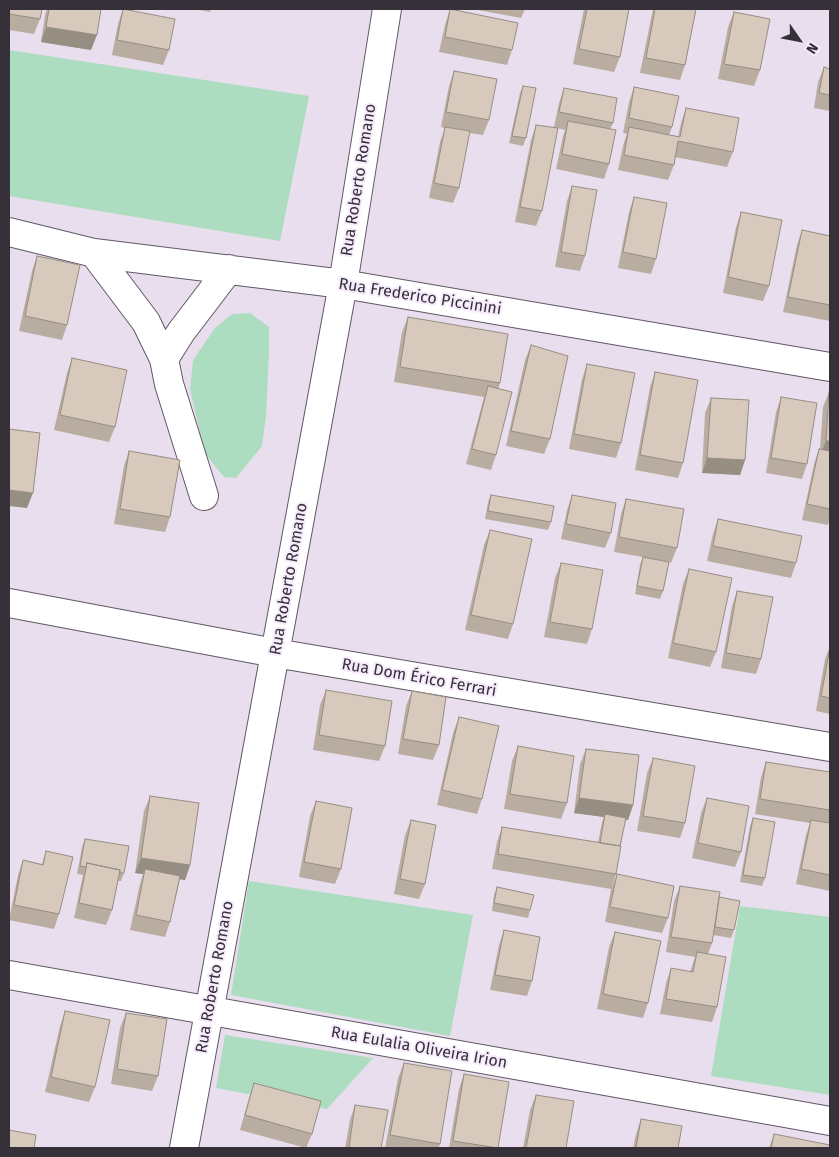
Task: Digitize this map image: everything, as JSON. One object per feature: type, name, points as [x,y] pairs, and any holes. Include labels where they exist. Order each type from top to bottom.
[{"type":"street","name":"Rua Roberto Romano","points":[[184,1148],[343,284],[386,9]]},
{"type":"street","name":"Rua Frederico Piccinini","points":[[9,232],[94,253],[343,284],[830,366]]},
{"type":"street","points":[[94,253],[146,322],[164,359],[169,384],[204,496]]},
{"type":"street","points":[[164,359],[181,332],[229,269]]},
{"type":"street","name":"Rua Dom Érico Ferrari","points":[[9,603],[275,654],[830,747]]},
{"type":"street","name":"Rua Eulalia Oliveira Irion","points":[[9,975],[830,1121]]},
{"type":"green space","points":[[9,50],[309,96],[280,241],[9,196]]},
{"type":"green space","points":[[250,313],[269,327],[266,416],[262,446],[236,478],[224,477],[205,454],[190,389],[193,360],[215,328],[232,314]]},
{"type":"green space","points":[[249,881],[473,915],[450,1036],[231,995]]},
{"type":"green space","points":[[740,906],[830,917],[830,1095],[711,1076]]},
{"type":"green space","points":[[225,1035],[373,1058],[327,1109],[216,1088]]},
{"type":"building","points":[[9,9],[42,9],[40,19],[9,14]]},
{"type":"building","points":[[49,9],[101,9],[97,35],[46,27]]},
{"type":"building","points":[[123,9],[175,19],[169,50],[117,40]]},
{"type":"building","points":[[450,9],[518,23],[512,50],[445,37]]},
{"type":"building","points":[[587,9],[629,9],[620,57],[579,49]]},
{"type":"building","points":[[655,9],[696,9],[685,65],[646,58]]},
{"type":"building","points":[[734,12],[770,19],[760,70],[724,64]]},
{"type":"building","points":[[824,67],[830,69],[830,95],[819,93]]},
{"type":"building","points":[[454,71],[497,79],[489,120],[446,112]]},
{"type":"building","points":[[523,86],[536,88],[526,138],[512,136]]},
{"type":"building","points":[[634,87],[679,96],[672,127],[629,118]]},
{"type":"building","points":[[564,88],[617,98],[613,123],[559,112]]},
{"type":"building","points":[[686,108],[739,118],[733,152],[678,141],[674,165],[624,155],[629,127],[680,137]]},
{"type":"building","points":[[568,121],[616,130],[609,164],[562,154]]},
{"type":"building","points":[[536,125],[558,128],[542,211],[520,207]]},
{"type":"building","points":[[445,127],[470,131],[459,188],[434,183]]},
{"type":"building","points":[[572,186],[597,190],[585,256],[561,252]]},
{"type":"building","points":[[634,197],[667,203],[656,259],[623,252]]},
{"type":"building","points":[[741,212],[782,220],[769,286],[728,277]]},
{"type":"building","points":[[802,230],[830,236],[830,305],[788,297]]},
{"type":"building","points":[[37,256],[80,265],[67,325],[25,316]]},
{"type":"building","points":[[408,317],[508,334],[500,383],[400,367]]},
{"type":"building","points":[[531,345],[568,356],[550,439],[511,431]]},
{"type":"building","points":[[72,358],[127,370],[115,427],[60,415]]},
{"type":"building","points":[[587,364],[635,373],[621,443],[574,434]]},
{"type":"building","points":[[655,372],[698,380],[683,463],[640,455]]},
{"type":"building","points":[[488,386],[512,392],[496,455],[472,449]]},
{"type":"building","points":[[829,392],[830,441],[826,441]]},
{"type":"building","points":[[781,397],[817,403],[807,464],[771,458]]},
{"type":"building","points":[[711,398],[749,400],[745,460],[707,458]]},
{"type":"building","points":[[9,429],[40,433],[33,493],[9,490]]},
{"type":"building","points":[[819,449],[830,451],[830,509],[807,504]]},
{"type":"building","points":[[129,451],[180,460],[170,517],[120,509]]},
{"type":"building","points":[[491,495],[554,506],[551,522],[488,511]]},
{"type":"building","points":[[572,495],[616,503],[611,533],[566,524]]},
{"type":"building","points":[[626,499],[684,509],[677,548],[619,537]]},
{"type":"building","points":[[718,519],[802,536],[796,563],[713,546]]},
{"type":"building","points":[[490,530],[532,539],[513,624],[471,615]]},
{"type":"building","points":[[643,557],[669,562],[663,591],[637,586]]},
{"type":"building","points":[[561,563],[603,570],[592,629],[550,622]]},
{"type":"building","points":[[689,569],[732,578],[716,652],[673,643]]},
{"type":"building","points":[[737,591],[773,597],[761,659],[726,653]]},
{"type":"building","points":[[830,648],[830,698],[821,696]]},
{"type":"building","points":[[326,690],[392,701],[385,746],[319,735]]},
{"type":"building","points":[[412,691],[446,697],[439,745],[403,739]]},
{"type":"building","points":[[459,717],[499,726],[482,799],[442,790]]},
{"type":"building","points":[[518,746],[574,756],[567,803],[510,794]]},
{"type":"building","points":[[586,749],[639,755],[633,805],[579,798]]},
{"type":"building","points":[[653,758],[695,766],[685,823],[643,816]]},
{"type":"building","points":[[766,762],[830,772],[830,810],[760,799]]},
{"type":"building","points":[[150,796],[199,803],[190,865],[141,858]]},
{"type":"building","points":[[707,798],[749,806],[741,852],[698,843]]},
{"type":"building","points":[[316,801],[352,808],[341,869],[304,862]]},
{"type":"building","points":[[605,814],[626,818],[620,846],[600,843]]},
{"type":"building","points":[[753,818],[775,822],[765,878],[743,875]]},
{"type":"building","points":[[411,820],[436,825],[425,884],[400,879]]},
{"type":"building","points":[[811,820],[830,823],[830,875],[801,869]]},
{"type":"building","points":[[502,827],[621,846],[616,874],[498,854]]},
{"type":"building","points":[[85,839],[129,846],[124,873],[120,873],[120,870],[87,863],[86,867],[80,866]]},
{"type":"building","points":[[46,851],[73,857],[59,914],[14,905],[23,860],[43,865]]},
{"type":"building","points":[[87,863],[120,870],[112,910],[79,903]]},
{"type":"building","points":[[145,869],[180,876],[170,922],[136,915]]},
{"type":"building","points":[[617,874],[674,886],[668,918],[610,907]]},
{"type":"building","points":[[680,886],[720,892],[712,943],[671,937]]},
{"type":"building","points":[[497,887],[534,895],[530,910],[494,903]]},
{"type":"building","points":[[719,897],[740,901],[734,930],[715,927]]},
{"type":"building","points":[[504,930],[540,937],[532,981],[495,975]]},
{"type":"building","points":[[615,932],[661,941],[648,1003],[603,994]]},
{"type":"building","points":[[697,952],[726,957],[717,1007],[666,999],[671,968],[693,972]]},
{"type":"building","points":[[65,1011],[110,1020],[95,1087],[51,1077]]},
{"type":"building","points":[[126,1013],[167,1019],[158,1076],[117,1069]]},
{"type":"building","points":[[404,1063],[452,1071],[440,1144],[390,1135]]},
{"type":"building","points":[[464,1074],[509,1082],[498,1148],[453,1141]]},
{"type":"building","points":[[254,1083],[321,1101],[312,1134],[245,1115]]},
{"type":"building","points":[[536,1095],[574,1101],[566,1148],[526,1148]]},
{"type":"building","points":[[355,1105],[388,1110],[381,1148],[349,1148]]},
{"type":"building","points":[[641,1119],[682,1126],[678,1148],[636,1148]]},
{"type":"building","points":[[9,1130],[36,1135],[34,1148],[9,1148]]},
{"type":"building","points":[[774,1134],[830,1145],[830,1148],[771,1148]]}]
